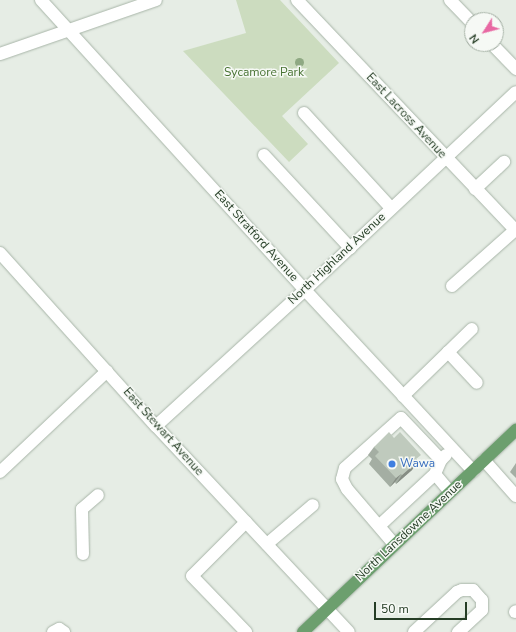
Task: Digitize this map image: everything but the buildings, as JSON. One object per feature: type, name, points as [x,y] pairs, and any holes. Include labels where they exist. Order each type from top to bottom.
[{"type":"main road","name":"North Lansdowne Avenue","points":[[303,632],[394,544],[516,430]]},
{"type":"street","name":"East Stratford Avenue","points":[[40,0],[472,471]]},
{"type":"street","points":[[0,54],[67,29],[156,0]]},
{"type":"street","name":"East Lacross Avenue","points":[[296,0],[515,230]]},
{"type":"street","points":[[457,2],[464,12]]},
{"type":"street","points":[[500,52],[516,69]]},
{"type":"street","name":"North Highland Avenue","points":[[156,426],[305,290],[516,92]]},
{"type":"street","points":[[304,113],[391,208]]},
{"type":"street","points":[[264,155],[350,248]]},
{"type":"street","points":[[475,189],[504,162]]},
{"type":"street","points":[[452,286],[515,230]]},
{"type":"street","name":"East Stewart Avenue","points":[[0,253],[156,426],[349,632]]},
{"type":"street","points":[[403,396],[472,329]]},
{"type":"street","points":[[448,352],[477,383]]},
{"type":"street","points":[[1,470],[107,371]]},
{"type":"street","points":[[394,544],[347,489],[342,479],[345,468],[401,418],[441,460]]},
{"type":"street","points":[[379,526],[435,474],[441,460],[453,449]]},
{"type":"street","points":[[484,460],[516,496]]},
{"type":"street","points":[[435,474],[450,492]]},
{"type":"street","points":[[83,554],[82,508],[98,495]]},
{"type":"street","points":[[267,544],[313,505]]},
{"type":"street","points":[[246,522],[192,576],[246,632]]},
{"type":"street","points":[[414,632],[457,592],[462,590],[473,590],[482,600],[482,610],[458,632]]},
{"type":"street","points":[[53,632],[59,629],[64,632]]},
{"type":"green space","name":"Sycamore Park","points":[[236,0],[280,0],[339,63],[282,116],[308,144],[289,162],[183,51],[246,33]]},
{"type":"place","name":"Wawa","points":[[392,464]]}]
